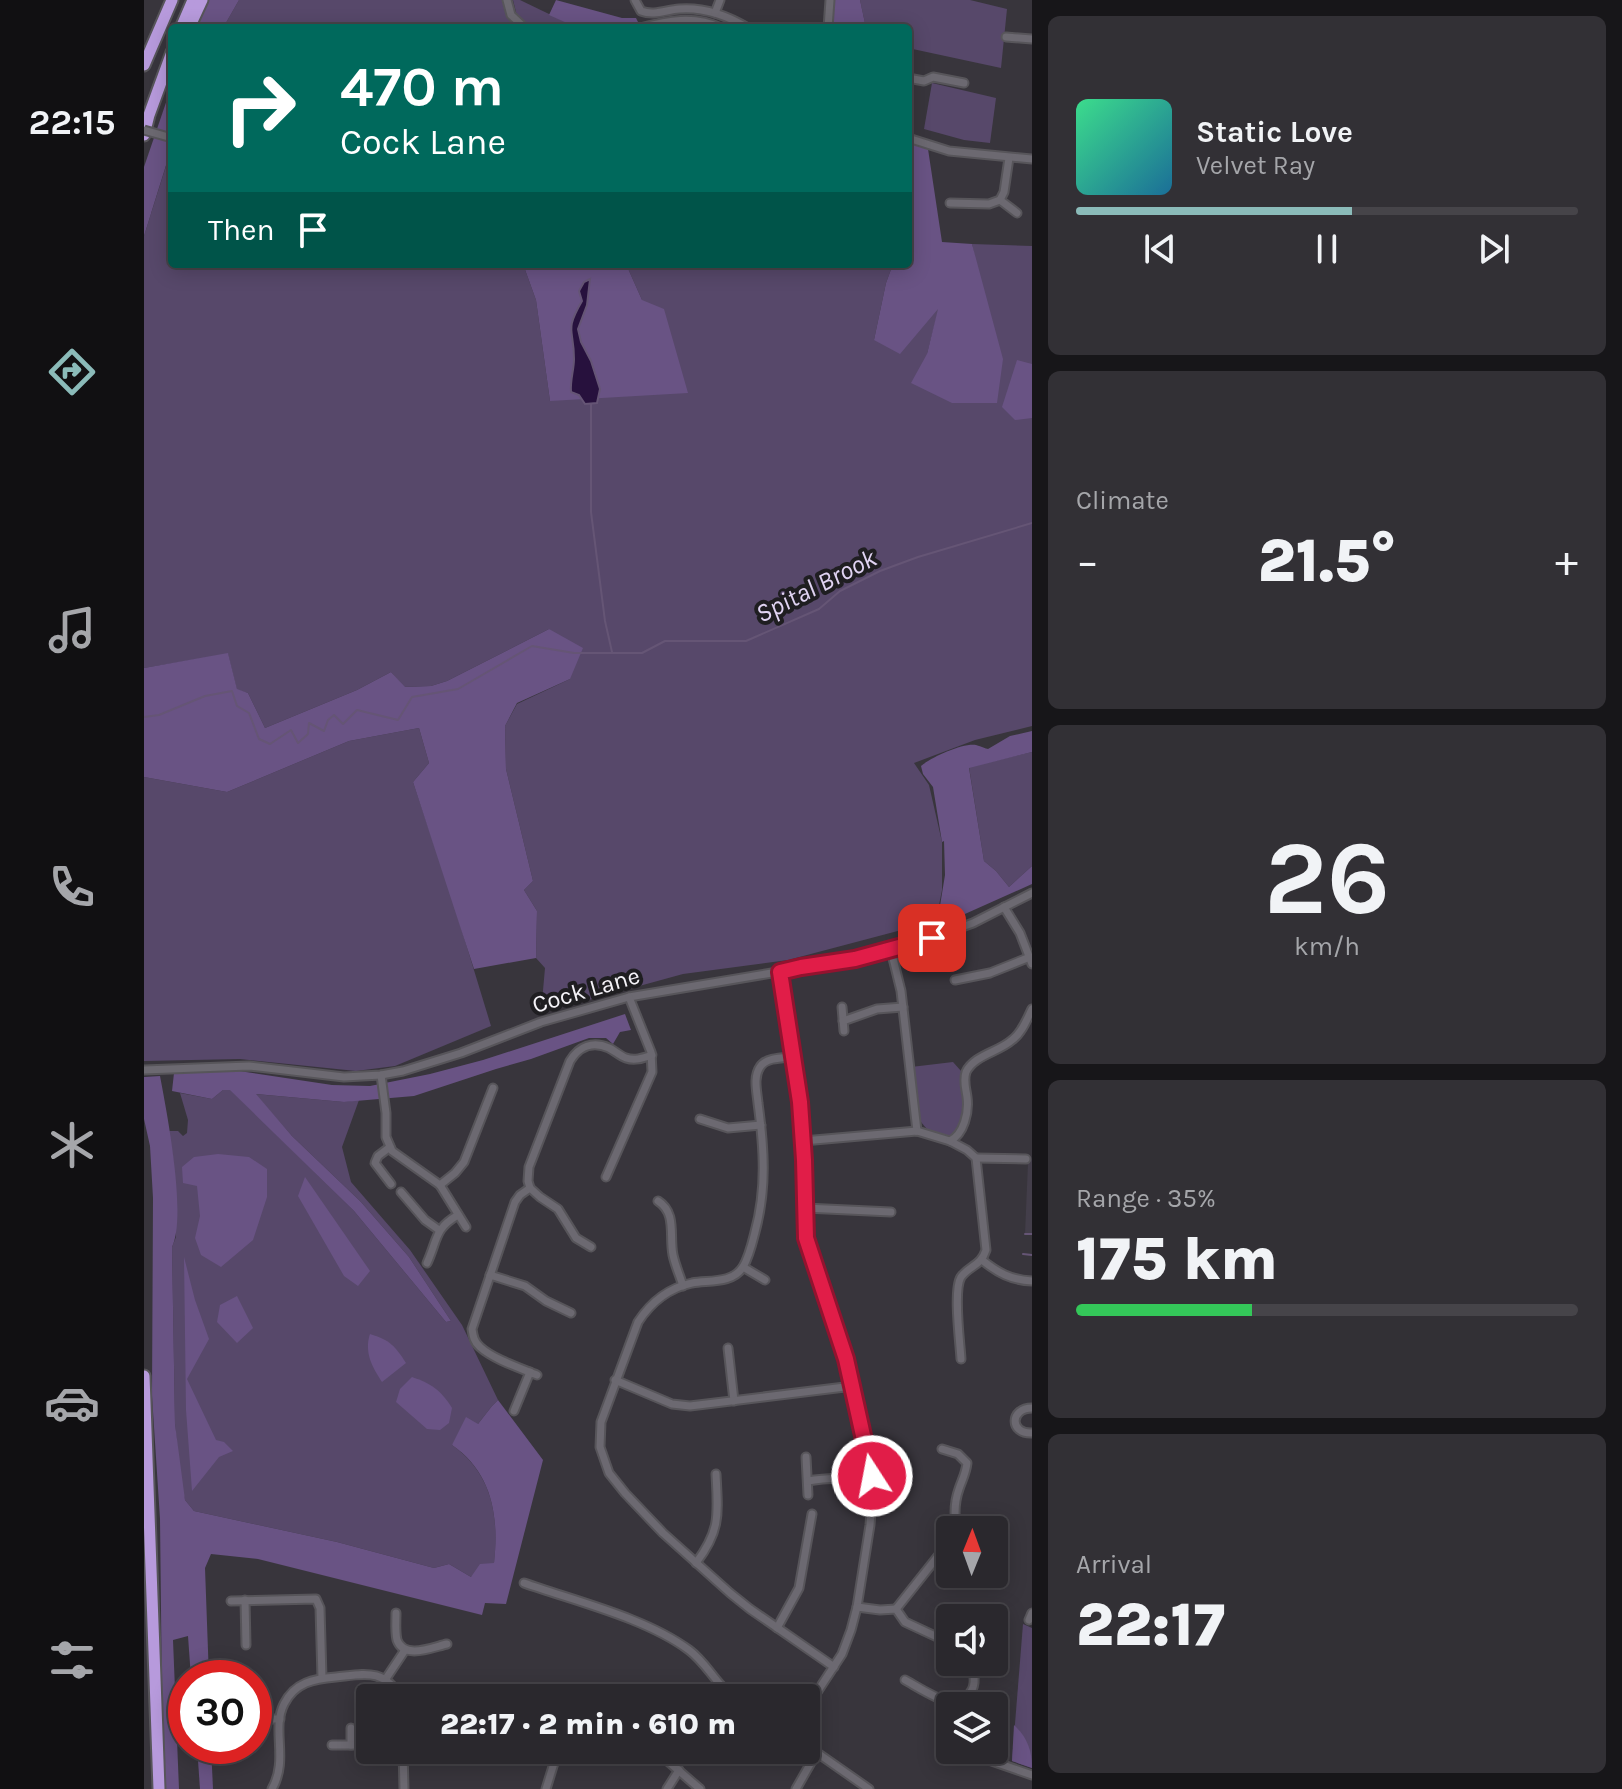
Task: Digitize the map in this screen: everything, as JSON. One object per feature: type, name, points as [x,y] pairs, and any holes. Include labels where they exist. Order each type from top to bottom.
[{"type":"highway","points":[[144,65],[170,0]]},
{"type":"highway","points":[[183,24],[193,0]]},
{"type":"highway","points":[[191,24],[202,0]]},
{"type":"highway","points":[[144,132],[168,63]]},
{"type":"highway","points":[[149,115],[168,75]]},
{"type":"highway","points":[[144,1376],[159,1789]]},
{"type":"street","points":[[507,0],[511,15],[521,24]]},
{"type":"street","points":[[635,0],[641,11],[647,13],[690,9],[715,13],[739,24]]},
{"type":"street","points":[[715,13],[720,0]]},
{"type":"street","points":[[828,24],[830,0]]},
{"type":"street","points":[[654,24],[688,19],[709,24]]},
{"type":"street","points":[[1006,37],[1032,39]]},
{"type":"street","points":[[912,79],[924,81],[933,77],[964,83]]},
{"type":"street","points":[[144,132],[168,137]]},
{"type":"street","points":[[912,139],[942,150],[1032,159]]},
{"type":"street","points":[[950,203],[989,204],[1000,200],[1005,189],[1009,158]]},
{"type":"street","points":[[1000,200],[1017,213]]},
{"type":"street","name":"Cock Lane","points":[[144,1070],[249,1066],[328,1076],[381,1075],[428,1063],[541,1022],[629,997],[855,959],[891,950],[973,923],[1032,893]]},
{"type":"street","points":[[955,980],[1031,961],[1020,933],[1004,907]]},
{"type":"street","points":[[891,950],[899,979],[917,1131]]},
{"type":"street","points":[[780,972],[794,1057],[803,1141],[808,1247],[834,1319],[853,1386],[872,1476],[871,1515],[857,1607],[847,1640],[820,1688]]},
{"type":"street","points":[[606,1177],[650,1080],[653,1064],[629,997]]},
{"type":"street","points":[[842,1007],[844,1031]]},
{"type":"street","points":[[843,1021],[877,1009],[903,1007]]},
{"type":"street","points":[[950,1141],[958,1135],[967,1113],[965,1081],[969,1068],[1018,1035],[1032,1009]]},
{"type":"street","points":[[591,1247],[576,1238],[558,1209],[530,1188],[529,1167],[574,1054],[593,1045],[606,1047],[626,1058],[639,1059],[652,1055]]},
{"type":"street","points":[[794,1057],[768,1060],[758,1070],[756,1083],[764,1169],[760,1212],[743,1267],[731,1278],[683,1286],[662,1296],[643,1314],[615,1380],[599,1432],[600,1447],[609,1473],[641,1511],[740,1601],[834,1667]]},
{"type":"street","points":[[381,1075],[386,1137],[390,1147],[396,1155],[440,1185],[466,1227]]},
{"type":"street","points":[[440,1185],[464,1162],[493,1088]]},
{"type":"street","points":[[700,1119],[728,1128],[761,1125]]},
{"type":"street","points":[[803,1141],[917,1131],[950,1141],[976,1158],[1026,1159]]},
{"type":"street","points":[[366,1166],[375,1163],[378,1156],[390,1147]]},
{"type":"street","points":[[961,1359],[958,1284],[964,1274],[982,1260],[986,1250],[976,1158]]},
{"type":"street","points":[[375,1163],[391,1184]]},
{"type":"street","points":[[514,1411],[534,1374],[485,1351],[474,1339],[472,1329],[515,1202],[530,1188]]},
{"type":"street","points":[[401,1192],[425,1220],[439,1230]]},
{"type":"street","points":[[658,1201],[668,1210],[674,1258],[683,1286]]},
{"type":"street","points":[[805,1208],[891,1212]]},
{"type":"street","points":[[427,1263],[439,1230],[458,1215]]},
{"type":"street","points":[[982,1260],[1013,1280],[1032,1281]]},
{"type":"street","points":[[743,1267],[765,1280]]},
{"type":"street","points":[[490,1275],[525,1286],[571,1313]]},
{"type":"street","points":[[728,1348],[734,1401]]},
{"type":"street","points":[[615,1380],[680,1405],[853,1386]]},
{"type":"street","points":[[1032,1408],[1022,1409],[1015,1419],[1019,1430],[1032,1433]]},
{"type":"street","points":[[942,1449],[964,1457],[967,1463],[956,1498],[956,1516]]},
{"type":"street","points":[[806,1457],[808,1495]]},
{"type":"street","points":[[696,1563],[715,1531],[718,1513],[716,1474]]},
{"type":"street","points":[[808,1481],[872,1476]]},
{"type":"street","points":[[777,1628],[799,1588],[812,1514]]},
{"type":"street","points":[[857,1607],[896,1609],[936,1559]]},
{"type":"street","points":[[524,1583],[634,1621],[666,1636],[692,1652],[719,1684]]},
{"type":"street","points":[[231,1601],[311,1598],[317,1601],[320,1608],[322,1678]]},
{"type":"street","points":[[245,1600],[246,1645]]},
{"type":"street","points":[[896,1609],[905,1622],[936,1636]]},
{"type":"street","points":[[396,1613],[397,1640],[405,1650],[447,1644]]},
{"type":"street","points":[[385,1680],[405,1650]]},
{"type":"street","points":[[272,1789],[280,1766],[280,1719],[283,1706],[294,1690],[306,1682],[361,1673],[372,1674],[391,1684]]},
{"type":"street","points":[[905,1680],[948,1702],[959,1702],[969,1694],[974,1685],[974,1676]]},
{"type":"street","points":[[272,1719],[280,1719]]},
{"type":"street","points":[[351,1728],[351,1745]]},
{"type":"street","points":[[332,1745],[356,1745]]},
{"type":"street","points":[[820,1754],[869,1789]]},
{"type":"street","points":[[403,1764],[404,1789]]},
{"type":"street","points":[[546,1789],[554,1764]]},
{"type":"street","points":[[672,1764],[700,1789]]},
{"type":"street","points":[[796,1789],[810,1764]]},
{"type":"street","points":[[1000,1764],[1032,1775]]},
{"type":"street","points":[[667,1789],[679,1770]]},
{"type":"shaded area","points":[[206,0],[239,0],[225,24],[197,24]]},
{"type":"shaded area","points":[[239,0],[505,0],[513,24],[225,24]]},
{"type":"shaded area","points":[[513,0],[520,0],[570,24],[525,24],[517,16]]},
{"type":"shaded area","points":[[556,0],[622,18],[636,18],[639,24],[569,24],[549,15]]},
{"type":"shaded area","points":[[832,0],[860,0],[865,24],[834,24]]},
{"type":"shaded area","points":[[860,0],[970,0],[1007,9],[1001,68],[912,49],[912,24],[865,24]]},
{"type":"shaded area","points":[[932,83],[996,98],[990,143],[964,140],[924,129]]},
{"type":"shaded area","points":[[168,97],[168,159],[144,236],[144,167]]},
{"type":"shaded area","points":[[912,142],[928,149],[942,242],[972,244],[1003,359],[997,403],[952,403],[911,383],[927,354],[938,309],[900,354],[874,340],[892,268],[912,268]]},
{"type":"shaded area","points":[[168,160],[168,268],[524,268],[536,300],[550,401],[642,300],[628,268],[892,268],[874,340],[939,308],[927,354],[977,267],[972,244],[1032,246],[1032,726],[975,740],[914,763],[929,785],[942,842],[942,890],[938,910],[928,923],[788,960],[683,974],[541,1013],[545,968],[536,958],[537,911],[524,890],[533,881],[506,769],[505,726],[517,704],[570,679],[549,629],[447,681],[431,686],[404,687],[391,672],[357,690],[265,728],[248,693],[237,690],[228,654],[144,668],[144,236]]},
{"type":"shaded area","points":[[524,268],[628,268],[642,300],[664,309],[688,393],[550,401],[536,300]]},
{"type":"shaded area","points":[[590,279],[587,305],[578,329],[600,389],[597,403],[585,404],[579,395],[571,392],[574,359],[571,330],[582,301],[579,291]]},
{"type":"shaded area","points":[[1017,360],[1032,364],[1032,418],[1015,420],[1002,407]]},
{"type":"shaded area","points":[[549,629],[583,648],[570,679],[517,703],[505,726],[506,769],[533,881],[524,890],[537,911],[536,958],[474,969],[413,782],[429,763],[419,728],[349,741],[227,792],[144,777],[144,668],[228,653],[237,689],[248,693],[265,728],[357,690],[391,672],[405,687],[431,686],[447,681]]},
{"type":"shaded area","points":[[419,728],[429,763],[413,782],[491,1026],[395,1066],[356,1071],[240,1059],[144,1061],[144,777],[227,792],[349,741]]},
{"type":"shaded area","points":[[1032,731],[1032,752],[969,768],[984,861],[1009,887],[1032,866],[1032,884],[947,922],[939,912],[945,875],[944,841],[933,787],[921,766],[955,748],[976,745],[988,749],[1010,736]]},
{"type":"shaded area","points":[[1032,752],[1032,866],[1009,887],[984,861],[969,767]]},
{"type":"shaded area","points":[[625,1014],[631,1030],[620,1032],[613,1044],[606,1038],[589,1038],[414,1096],[344,1102],[256,1094],[292,1136],[361,1202],[409,1257],[451,1321],[446,1322],[354,1211],[230,1090],[223,1090],[212,1099],[172,1091],[174,1073],[239,1071],[332,1085],[370,1086],[483,1060]]},
{"type":"shaded area","points":[[953,1062],[961,1071],[963,1111],[954,1134],[945,1138],[929,1131],[919,1118],[911,1067]]},
{"type":"shaded area","points":[[160,1076],[177,1189],[176,1232],[172,1247],[175,1424],[185,1500],[194,1511],[337,1542],[434,1568],[449,1564],[471,1577],[480,1564],[494,1563],[495,1530],[494,1513],[485,1483],[466,1456],[452,1445],[466,1417],[478,1424],[498,1400],[543,1460],[506,1604],[485,1603],[482,1615],[258,1559],[211,1554],[205,1568],[208,1660],[190,1660],[188,1636],[173,1640],[174,1660],[168,1660],[168,1764],[178,1764],[179,1789],[163,1789],[160,1519],[152,1396],[153,1198],[150,1146],[144,1119],[144,1077]]},
{"type":"shaded area","points":[[230,1089],[354,1211],[446,1322],[451,1321],[409,1257],[361,1202],[292,1136],[255,1094],[344,1102],[359,1100],[342,1147],[351,1182],[410,1250],[462,1325],[498,1400],[478,1424],[452,1445],[477,1469],[485,1483],[494,1513],[494,1564],[471,1577],[449,1564],[434,1568],[337,1542],[194,1511],[185,1500],[175,1424],[172,1247],[176,1237],[169,1131],[178,1131],[183,1136],[187,1133],[188,1120],[180,1093],[212,1099],[223,1090]]},
{"type":"shaded area","points":[[218,1154],[249,1157],[267,1169],[267,1197],[253,1240],[221,1267],[201,1255],[195,1238],[200,1216],[197,1186],[183,1183],[182,1167],[194,1157]]},
{"type":"shaded area","points":[[1032,1159],[1032,1234],[1025,1234],[1028,1163]]},
{"type":"shaded area","points":[[305,1177],[370,1271],[358,1286],[344,1276],[298,1196]]},
{"type":"shaded area","points":[[184,1257],[209,1339],[187,1379],[216,1440],[224,1442],[233,1451],[219,1457],[192,1491],[186,1410]]},
{"type":"shaded area","points":[[237,1296],[253,1328],[237,1343],[217,1322],[220,1305]]},
{"type":"shaded area","points":[[370,1334],[391,1344],[406,1363],[382,1382],[370,1359]]},
{"type":"shaded area","points":[[412,1377],[435,1388],[452,1408],[449,1423],[440,1430],[427,1429],[396,1402],[400,1389]]},
{"type":"shaded area","points":[[1023,1624],[1032,1628],[1032,1768],[1012,1761]]},
{"type":"shaded area","points":[[1014,1725],[1028,1744],[1032,1768],[1012,1761]]},
{"type":"shaded area","points":[[198,1764],[212,1764],[213,1789],[200,1789]]},
{"type":"waterway","points":[[591,404],[591,512],[612,652]]},
{"type":"waterway","name":"Spital Brook","points":[[144,717],[159,715],[205,696],[232,691],[237,706],[249,713],[259,739],[270,744],[291,730],[298,743],[308,734],[309,723],[324,731],[328,720],[334,715],[343,724],[357,710],[398,720],[412,697],[458,689],[532,646],[574,653],[642,653],[665,641],[746,641],[819,609],[840,591],[880,571],[1032,523]]},
{"type":"waterway","points":[[1025,1234],[1032,1234]]},
{"type":"waterway","points":[[1023,1254],[1032,1255]]},
{"type":"route","points":[[872,1476],[846,1359],[806,1238],[800,1102],[780,972],[855,959],[932,938]]}]
